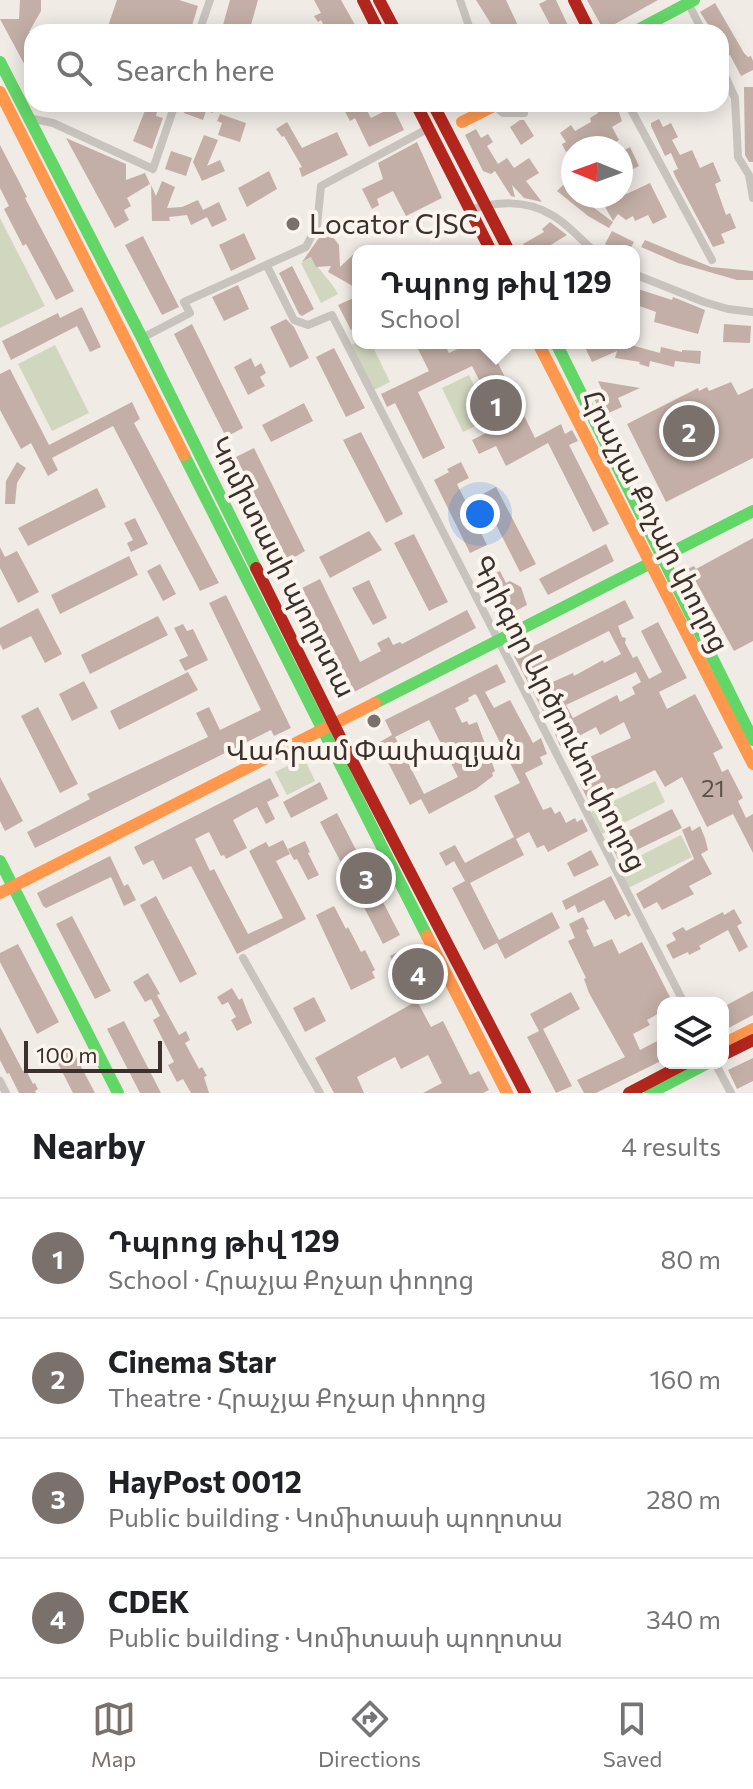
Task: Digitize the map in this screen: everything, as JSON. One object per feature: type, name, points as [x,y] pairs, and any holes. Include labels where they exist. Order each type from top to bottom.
[{"type":"main road","points":[[363,0],[375,24]]},
{"type":"main road","points":[[379,0],[392,24]]},
{"type":"main road","points":[[574,0],[586,24]]},
{"type":"main road","points":[[648,24],[689,1]]},
{"type":"main road","name":"Կոմիտասի պողոտա","points":[[0,62],[24,108]]},
{"type":"main road","name":"Կոմիտասի պողոտա","points":[[1,96],[151,386],[507,1093]]},
{"type":"main road","name":"Կոմիտասի պողոտա","points":[[26,112],[335,725],[525,1093]]},
{"type":"main road","points":[[420,112],[488,245]]},
{"type":"main road","points":[[437,112],[506,245]]},
{"type":"main road","points":[[447,130],[480,112]]},
{"type":"main road","name":"Հրաչյա Քոչար փողոց","points":[[541,349],[753,740]]},
{"type":"main road","name":"Հրաչյա Քոչար փողոց","points":[[559,349],[753,764]]},
{"type":"main road","points":[[0,893],[323,732],[753,511]]},
{"type":"main road","points":[[0,861],[118,1093]]},
{"type":"main road","points":[[729,1041],[753,1029]]},
{"type":"main road","points":[[729,1052],[753,1040]]},
{"type":"main road","points":[[629,1093],[675,1069]]},
{"type":"main road","points":[[650,1093],[696,1069]]},
{"type":"street","points":[[202,24],[210,0]]},
{"type":"street","points":[[460,0],[468,24]]},
{"type":"street","points":[[689,1],[699,24]]},
{"type":"street","points":[[729,85],[735,98],[738,157],[749,175],[753,198]]},
{"type":"street","points":[[29,118],[53,123],[153,169],[172,112]]},
{"type":"street","points":[[502,112],[524,113]]},
{"type":"street","points":[[632,112],[712,260]]},
{"type":"street","points":[[142,338],[190,313],[184,302],[306,247],[317,225],[321,186],[429,128]]},
{"type":"street","points":[[470,210],[485,204],[514,203],[550,213],[587,245]]},
{"type":"street","name":"Գրիգոր Արծրունու փողոց","points":[[267,266],[294,320],[308,325],[332,315],[681,997]]},
{"type":"street","points":[[640,276],[704,302],[753,312]]},
{"type":"street","points":[[243,958],[320,1093]]},
{"type":"street","points":[[718,1069],[731,1093]]},
{"type":"street","points":[[0,1081],[6,1093]]},
{"type":"green space","points":[[0,218],[45,306],[0,328]]},
{"type":"green space","points":[[312,257],[338,294],[321,303],[301,263]]},
{"type":"green space","points":[[55,345],[89,413],[52,431],[18,364]]},
{"type":"green space","points":[[353,349],[374,349],[390,382],[374,390]]},
{"type":"green space","points":[[469,375],[490,419],[463,432],[442,388]]},
{"type":"green space","points":[[304,758],[315,781],[287,795],[275,772]]},
{"type":"green space","points":[[655,781],[665,802],[602,834],[591,812]]},
{"type":"green space","points":[[681,835],[692,857],[628,888],[618,867]]},
{"type":"building","points":[[20,0],[41,0],[41,11],[34,24],[24,24],[24,64],[0,19],[19,19]]},
{"type":"building","points":[[117,0],[179,0],[198,6],[192,24],[109,24]]},
{"type":"building","points":[[230,0],[258,0],[251,24],[223,24]]},
{"type":"building","points":[[314,0],[341,0],[354,24],[323,24],[314,16],[321,13]]},
{"type":"building","points":[[476,0],[506,0],[517,24],[491,24]]},
{"type":"building","points":[[556,0],[567,24],[550,24],[539,4]]},
{"type":"building","points":[[587,0],[658,0],[615,24],[600,24]]},
{"type":"building","points":[[715,3],[727,24],[708,24],[700,12]]},
{"type":"building","points":[[729,27],[744,53],[751,56],[753,70],[741,76],[730,55]]},
{"type":"building","points":[[744,87],[753,87],[753,162],[749,162],[745,155]]},
{"type":"building","points":[[144,112],[157,112],[156,116],[163,118],[152,149],[133,141]]},
{"type":"building","points":[[184,112],[206,112],[203,120]]},
{"type":"building","points":[[345,112],[368,112],[371,118],[383,112],[395,112],[404,130],[369,147],[355,118],[350,121]]},
{"type":"building","points":[[598,112],[619,112],[622,121],[612,127],[617,136],[562,136],[560,133],[571,125],[575,131],[591,122],[590,118]]},
{"type":"building","points":[[220,114],[246,123],[240,142],[218,135],[222,123],[217,121]]},
{"type":"building","points":[[659,119],[663,127],[671,123],[678,137],[672,140],[680,155],[692,150],[700,168],[713,162],[721,181],[715,184],[726,215],[730,213],[736,228],[721,234],[725,243],[713,247],[676,178],[673,171],[678,169],[671,153],[665,156],[651,126]]},
{"type":"building","points":[[524,120],[534,136],[521,145],[510,127]]},
{"type":"building","points":[[287,122],[302,148],[337,132],[348,155],[302,177],[299,168],[302,167],[284,136],[276,129]]},
{"type":"building","points":[[476,129],[481,138],[488,134],[493,142],[487,146],[498,164],[507,158],[514,168],[529,158],[539,173],[526,181],[542,202],[524,198],[512,185],[515,197],[511,196],[495,171],[491,174],[483,171],[465,135]]},
{"type":"building","points":[[204,135],[218,140],[207,166],[220,160],[225,171],[202,181],[193,162]]},
{"type":"building","points":[[66,138],[126,164],[126,180],[145,173],[150,184],[127,198],[131,206],[124,210],[129,220],[115,228]]},
{"type":"building","points":[[417,142],[442,198],[406,216],[393,191],[377,199],[379,205],[372,209],[362,189],[383,179],[378,163]]},
{"type":"building","points":[[0,145],[74,291],[56,300],[4,209],[9,206],[0,188]]},
{"type":"building","points":[[171,151],[192,158],[186,176],[165,169]]},
{"type":"building","points":[[633,153],[639,166],[633,169]]},
{"type":"building","points":[[269,171],[277,189],[247,207],[238,188]]},
{"type":"building","points":[[162,181],[175,187],[167,208],[182,207],[198,200],[203,210],[219,202],[227,220],[212,227],[207,217],[191,225],[187,215],[169,217],[170,221],[152,221],[151,185],[156,196]]},
{"type":"building","points":[[650,183],[667,217],[653,224],[648,215],[635,221],[633,216],[626,220],[618,214],[613,221],[606,208],[633,208],[633,191]]},
{"type":"building","points":[[578,208],[594,208],[613,222],[609,228]]},
{"type":"building","points":[[550,222],[567,235],[551,245],[524,245],[544,232],[542,229]]},
{"type":"building","points":[[326,228],[339,245],[340,267],[352,256],[352,286],[328,272],[331,266],[316,267],[311,257],[302,262]]},
{"type":"building","points":[[612,231],[634,242],[632,245],[605,244]]},
{"type":"building","points":[[244,233],[256,259],[231,271],[219,245]]},
{"type":"building","points":[[143,236],[179,307],[162,315],[125,245]]},
{"type":"building","points":[[645,240],[711,267],[753,271],[753,280],[737,280],[678,263],[641,247]]},
{"type":"building","points":[[292,266],[314,309],[302,316],[279,273]]},
{"type":"building","points":[[238,285],[249,309],[224,321],[212,297]]},
{"type":"building","points":[[640,290],[672,300],[673,297],[705,310],[698,334],[654,322],[656,312],[640,306]]},
{"type":"building","points":[[352,299],[352,330],[351,330],[338,305]]},
{"type":"building","points":[[82,307],[101,347],[90,352],[77,326],[11,360],[2,341],[58,313],[60,318]]},
{"type":"building","points":[[286,319],[294,327],[309,358],[290,368],[270,327]]},
{"type":"building","points":[[192,324],[243,428],[226,437],[174,334]]},
{"type":"building","points":[[724,324],[751,326],[750,343],[723,342]]},
{"type":"building","points":[[640,347],[660,353],[661,347],[682,352],[701,351],[700,364],[675,361],[674,367],[650,361],[649,367],[640,362],[615,358],[617,351],[592,362],[586,349]]},
{"type":"building","points":[[334,348],[365,408],[346,417],[316,357]]},
{"type":"building","points":[[418,349],[447,349],[449,353],[457,349],[497,349],[494,355],[535,438],[561,424],[565,434],[572,430],[578,441],[569,445],[609,524],[593,532],[548,443],[506,466],[496,446],[479,454],[472,440],[502,425],[472,366],[418,392],[445,448],[423,459],[395,403],[387,407],[381,394],[429,371]]},
{"type":"building","points":[[251,358],[255,367],[261,363],[266,373],[260,377],[265,386],[248,395],[234,367]]},
{"type":"building","points":[[10,369],[49,445],[132,402],[140,419],[134,423],[219,583],[200,591],[113,426],[52,458],[58,470],[48,476],[31,443],[21,449],[0,410],[0,374]]},
{"type":"building","points":[[598,381],[640,388],[618,398],[622,407],[602,416],[592,394],[602,390]]},
{"type":"building","points":[[731,382],[738,395],[753,388],[753,458],[666,502],[627,424],[698,388],[699,391],[707,387],[709,391]]},
{"type":"building","points":[[304,403],[313,421],[271,442],[262,425]]},
{"type":"building","points":[[361,432],[403,514],[386,523],[343,440]]},
{"type":"building","points":[[254,448],[305,551],[288,561],[236,457]]},
{"type":"building","points":[[17,462],[26,468],[17,483],[15,504],[5,504],[6,481]]},
{"type":"building","points":[[461,462],[469,478],[457,484],[487,545],[470,553],[434,480]]},
{"type":"building","points":[[496,487],[536,564],[520,572],[481,495]]},
{"type":"building","points":[[97,488],[106,507],[28,546],[18,528]]},
{"type":"building","points":[[135,518],[148,544],[131,552],[127,543],[133,540],[124,523]]},
{"type":"building","points":[[369,531],[382,550],[330,578],[319,557]]},
{"type":"building","points":[[414,534],[448,602],[429,611],[394,543]]},
{"type":"building","points":[[753,538],[753,641],[734,651],[695,580],[689,583],[683,571],[694,566],[696,569]]},
{"type":"building","points":[[606,544],[614,561],[548,595],[539,579]]},
{"type":"building","points":[[0,547],[5,557],[17,551],[39,592],[18,603],[0,568]]},
{"type":"building","points":[[129,556],[138,575],[60,614],[51,595]]},
{"type":"building","points":[[160,564],[176,594],[163,601],[147,571]]},
{"type":"building","points":[[500,571],[506,583],[510,581],[521,587],[527,605],[498,620],[489,602],[493,600],[482,580]]},
{"type":"building","points":[[320,579],[360,662],[381,651],[377,643],[389,637],[393,645],[402,644],[467,610],[476,628],[354,692],[302,588]]},
{"type":"building","points":[[369,580],[387,618],[373,625],[352,588]]},
{"type":"building","points":[[226,595],[291,728],[274,736],[271,730],[35,848],[27,832],[90,799],[87,794],[208,737],[196,713],[209,707],[220,730],[261,710],[209,603]]},
{"type":"building","points":[[625,600],[634,618],[618,626],[633,658],[637,656],[649,679],[662,672],[641,631],[658,622],[687,678],[659,692],[667,709],[695,694],[723,748],[713,753],[722,772],[728,769],[743,798],[738,801],[746,818],[753,814],[753,853],[733,814],[707,827],[682,777],[665,787],[655,770],[589,802],[580,784],[591,778],[583,760],[631,738],[624,722],[600,735],[596,727],[579,736],[581,739],[572,744],[570,741],[560,746],[545,710],[514,656]],"holes":[[[609,631],[621,654],[574,676],[573,673],[548,684],[539,666]],[[636,672],[641,682],[632,687],[635,694],[620,702],[617,695],[573,718],[566,705]]]},
{"type":"building","points":[[38,608],[62,654],[45,663],[31,636],[3,650],[0,644],[0,628]]},
{"type":"building","points":[[158,616],[168,635],[90,674],[81,655]]},
{"type":"building","points":[[183,624],[187,631],[193,629],[208,660],[185,671],[179,660],[188,656],[174,628]]},
{"type":"building","points":[[497,664],[506,682],[485,692],[494,708],[510,700],[533,743],[541,738],[547,754],[540,757],[543,764],[525,773],[543,810],[551,807],[555,814],[560,811],[566,823],[575,818],[577,822],[582,819],[588,831],[548,852],[544,845],[537,848],[529,832],[516,839],[524,855],[470,883],[499,940],[552,912],[560,928],[505,959],[497,943],[484,950],[452,888],[465,881],[454,861],[446,866],[439,853],[455,845],[465,863],[514,837],[494,796],[520,783],[477,696],[475,694],[455,708],[462,723],[467,721],[469,725],[477,722],[495,771],[493,776],[476,789],[429,814],[421,799],[410,805],[378,743],[392,735],[385,720]],"holes":[[[429,720],[458,777],[424,794],[395,737]]]},
{"type":"building","points":[[188,672],[198,690],[119,730],[110,711]]},
{"type":"building","points":[[84,681],[98,708],[72,721],[59,694]]},
{"type":"building","points":[[38,707],[78,784],[60,793],[21,716]]},
{"type":"building","points":[[0,777],[23,821],[5,831],[0,821]]},
{"type":"building","points":[[270,778],[279,796],[267,802],[275,819],[266,824],[257,807],[233,820],[247,848],[226,859],[224,855],[221,856],[209,832],[195,839],[210,871],[214,869],[248,934],[283,918],[249,851],[266,842],[269,847],[283,840],[290,854],[276,861],[306,919],[237,954],[191,866],[163,880],[153,860],[143,865],[134,847]]},
{"type":"building","points":[[320,782],[328,799],[291,818],[283,802]]},
{"type":"building","points":[[672,809],[682,828],[618,859],[609,841]]},
{"type":"building","points":[[337,813],[400,935],[383,944],[320,822]]},
{"type":"building","points":[[690,826],[692,831],[700,826],[708,850],[701,854],[712,874],[689,886],[694,894],[662,910],[657,902],[644,909],[636,894],[694,859],[682,830]]},
{"type":"building","points":[[305,841],[319,875],[308,880],[288,849]]},
{"type":"building","points":[[591,850],[599,865],[574,877],[567,863]]},
{"type":"building","points":[[110,856],[124,886],[128,884],[136,900],[124,906],[111,877],[46,908],[43,906],[37,893]]},
{"type":"building","points":[[611,876],[631,915],[628,917],[626,914],[615,920],[604,900],[578,913],[575,905],[566,910],[562,901]]},
{"type":"building","points":[[156,896],[197,974],[180,983],[140,905]]},
{"type":"building","points":[[334,906],[375,970],[372,972],[375,978],[351,990],[316,915]]},
{"type":"building","points":[[734,909],[742,923],[737,926],[748,947],[739,952],[728,930],[699,946],[701,949],[673,959],[666,945],[676,940],[672,933],[683,927],[686,931]]},
{"type":"building","points":[[72,916],[111,991],[95,999],[56,924]]},
{"type":"building","points":[[583,917],[594,947],[612,939],[619,954],[642,942],[670,997],[657,997],[657,1014],[647,1020],[650,1025],[633,1034],[640,1050],[657,1041],[657,1063],[596,1093],[584,1093],[577,1080],[625,1057],[589,993],[586,978],[568,941],[575,938],[569,924]]},
{"type":"building","points":[[18,944],[59,1022],[37,1034],[0,962],[0,953]]},
{"type":"building","points":[[407,947],[431,993],[414,1002],[390,956]]},
{"type":"building","points":[[148,973],[179,1035],[186,1031],[190,1040],[185,1043],[199,1069],[202,1067],[207,1076],[204,1077],[209,1093],[191,1093],[183,1079],[177,1082],[168,1065],[174,1062],[153,1020],[160,1016],[151,999],[145,1002],[133,982]]},
{"type":"building","points":[[232,988],[239,1000],[242,998],[252,1023],[237,1031],[231,1020],[236,1017],[228,1002],[222,1005],[217,997]]},
{"type":"building","points":[[753,991],[753,1015],[729,1028],[729,1004]]},
{"type":"building","points":[[571,992],[580,1009],[543,1029],[572,1086],[556,1093],[527,1037],[539,1031],[530,1014]]},
{"type":"building","points":[[314,997],[326,1021],[305,1032],[293,1008]]},
{"type":"building","points":[[417,1001],[431,1027],[443,1021],[470,1075],[479,1071],[489,1090],[483,1093],[423,1093],[442,1083],[428,1055],[401,1069],[395,1057],[357,1077],[364,1093],[334,1093],[315,1058]]},
{"type":"building","points":[[124,1021],[161,1093],[140,1093],[107,1029]]},
{"type":"building","points":[[0,1027],[23,1071],[26,1070],[35,1083],[36,1093],[19,1093],[7,1074],[0,1060]]},
{"type":"building","points":[[70,1047],[95,1093],[73,1093],[54,1056]]},
{"type":"building","points":[[753,1058],[753,1081],[737,1089],[728,1070]]},
{"type":"traffic: fast","points":[[649,24],[694,0]]},
{"type":"traffic: fast","points":[[0,62],[24,109]]},
{"type":"traffic: fast","points":[[26,112],[256,568]]},
{"type":"traffic: fast","points":[[559,349],[753,740]]},
{"type":"traffic: fast","points":[[184,455],[427,936]]},
{"type":"traffic: fast","points":[[375,703],[753,511]]},
{"type":"traffic: fast","points":[[0,861],[118,1093]]},
{"type":"traffic: fast","points":[[650,1093],[696,1069]]},
{"type":"traffic: slow","points":[[0,92],[184,455]]},
{"type":"traffic: slow","points":[[462,122],[482,112]]},
{"type":"traffic: slow","points":[[541,349],[753,764]]},
{"type":"traffic: slow","points":[[0,893],[375,703]]},
{"type":"traffic: slow","points":[[427,936],[507,1093]]},
{"type":"traffic: slow","points":[[729,1041],[753,1029]]},
{"type":"traffic: jam","points":[[363,0],[375,24]]},
{"type":"traffic: jam","points":[[379,0],[392,24]]},
{"type":"traffic: jam","points":[[574,0],[586,24]]},
{"type":"traffic: jam","points":[[420,112],[488,245]]},
{"type":"traffic: jam","points":[[437,112],[506,245]]},
{"type":"traffic: jam","points":[[256,568],[349,755],[525,1093]]},
{"type":"traffic: jam","points":[[729,1052],[753,1040]]},
{"type":"traffic: jam","points":[[629,1093],[675,1069]]},
{"type":"place","name":"Locator CJSC","points":[[293,224]]},
{"type":"place","name":"Դպրոց թիվ 129","points":[[496,405]]},
{"type":"place","name":"Cinema Star","points":[[689,431]]},
{"type":"place","name":"Վահրամ Փափազյան","points":[[374,721]]},
{"type":"place","name":"HayPost 0012","points":[[366,878]]},
{"type":"place","name":"CDEK","points":[[418,974]]}]
